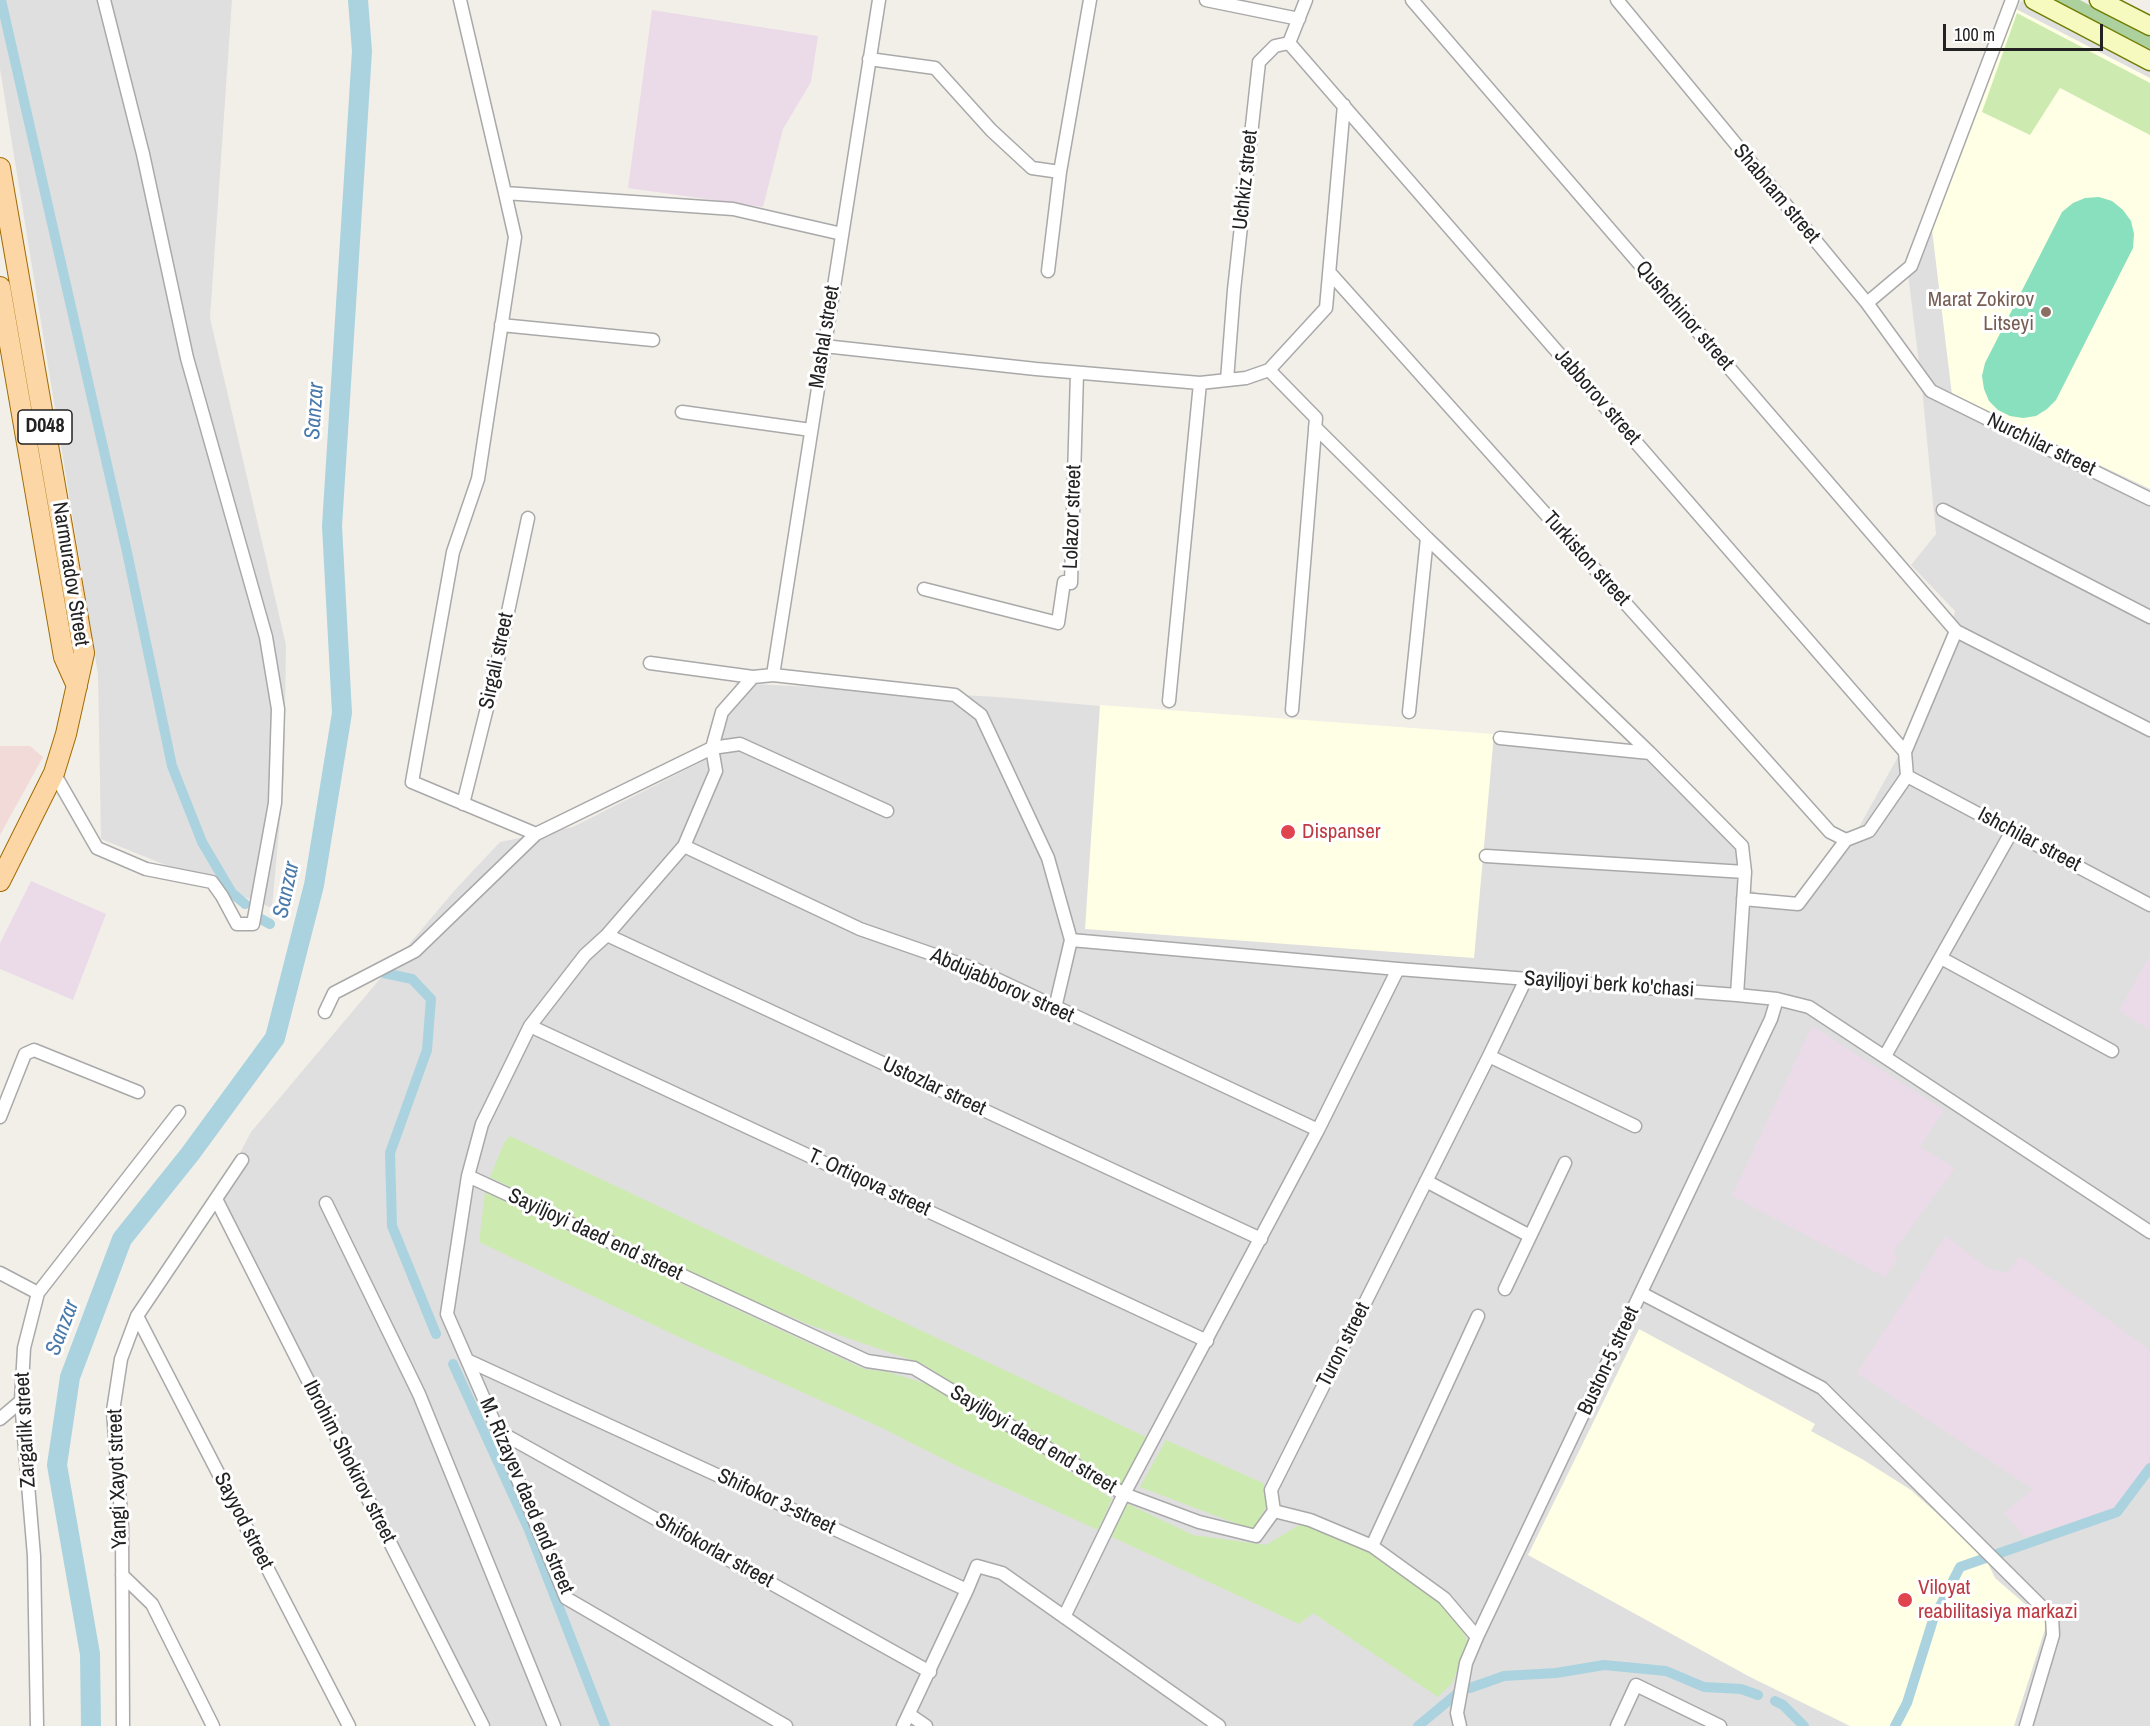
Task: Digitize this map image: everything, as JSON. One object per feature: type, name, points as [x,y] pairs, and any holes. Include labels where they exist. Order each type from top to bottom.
[{"type":"main road","points":[[2034,0],[2150,61]]},
{"type":"main road","points":[[2099,0],[2150,26]]},
{"type":"main road","name":"Narmuradov Street","points":[[0,168],[84,653],[77,686]]},
{"type":"main road","name":"Narmuradov Street","points":[[0,287],[64,657],[77,686]]},
{"type":"main road","name":"D048","points":[[0,881],[54,773],[77,686]]},
{"type":"street","points":[[54,773],[98,848],[146,869],[212,882],[237,924],[253,924],[275,804],[278,709],[266,637],[186,358],[143,154],[104,0]]},
{"type":"street","points":[[460,0],[515,237],[478,479],[453,552],[412,782],[537,834]]},
{"type":"street","name":"Mashal street","points":[[772,675],[879,0]]},
{"type":"street","points":[[1048,270],[1060,172],[1090,0]]},
{"type":"street","points":[[1206,0],[1299,19]]},
{"type":"street","points":[[1289,43],[1306,0]]},
{"type":"street","name":"Qushchinor street","points":[[1412,0],[1956,631]]},
{"type":"street","name":"Shabnam street","points":[[1617,0],[1867,303],[1931,391]]},
{"type":"street","points":[[1867,303],[1911,266],[2012,0]]},
{"type":"street","name":"Jabborov street","points":[[1289,43],[1905,752]]},
{"type":"street","name":"Uchkiz street","points":[[1227,380],[1234,290],[1259,62],[1275,46],[1289,43]]},
{"type":"street","points":[[869,59],[935,68],[991,130],[1032,168],[1060,172]]},
{"type":"street","points":[[824,346],[1200,383],[1246,378],[1269,370],[1326,308],[1344,105]]},
{"type":"street","points":[[505,194],[733,209],[842,234]]},
{"type":"street","name":"Turkiston street","points":[[1330,273],[1830,832],[1846,840]]},
{"type":"street","points":[[501,325],[653,340]]},
{"type":"street","points":[[1269,370],[1316,418],[1293,710]]},
{"type":"street","name":"Lolazor street","points":[[924,589],[1058,623],[1064,582],[1071,582],[1077,372]]},
{"type":"street","points":[[1169,701],[1200,383]]},
{"type":"street","name":"Nurchilar street","points":[[1931,391],[2150,499]]},
{"type":"street","points":[[682,412],[811,430]]},
{"type":"street","points":[[1315,427],[1426,538],[1650,753],[1742,846],[1745,872],[1737,994]]},
{"type":"street","points":[[1943,510],[2150,617]]},
{"type":"street","name":"Sirgali street","points":[[463,804],[490,696],[528,518]]},
{"type":"street","points":[[1409,712],[1426,538]]},
{"type":"street","points":[[1743,899],[1798,904],[1846,840],[1869,831],[1907,776],[1905,752],[1956,631],[2150,730]]},
{"type":"street","points":[[650,663],[753,677],[772,675],[955,694],[981,715],[1048,858],[1071,940],[1055,1008]]},
{"type":"street","name":"M. Rizayev daed end street","points":[[753,677],[722,712],[712,748],[716,771],[684,846],[607,935],[585,955],[530,1026],[482,1124],[468,1176],[447,1314],[469,1361],[566,1598],[786,1726]]},
{"type":"street","points":[[1500,738],[1650,753]]},
{"type":"street","points":[[325,1012],[334,993],[415,951],[537,834],[712,748],[740,744],[887,811]]},
{"type":"street","name":"Ishchilar street","points":[[1907,776],[2150,905]]},
{"type":"street","points":[[1885,1056],[2012,831]]},
{"type":"street","name":"Abdujabborov street","points":[[684,846],[860,929],[975,969],[1317,1130]]},
{"type":"street","points":[[1486,856],[1745,872]]},
{"type":"street","name":"Ustozlar street","points":[[607,935],[1261,1239]]},
{"type":"street","name":"Sayiljoyi berk ko'chasi","points":[[1071,940],[1398,969],[1737,994],[1809,1006],[2150,1232]]},
{"type":"street","points":[[1941,958],[2112,1051]]},
{"type":"street","name":"Sayiljoyi daed end street","points":[[468,1176],[867,1361],[914,1368],[1124,1494],[1261,1239],[1398,969]]},
{"type":"street","name":"Turon street","points":[[1274,1510],[1271,1490],[1490,1056],[1526,979]]},
{"type":"street","name":"Buston-5 street","points":[[1460,1726],[1457,1713],[1466,1663],[1477,1637],[1771,1019],[1777,999]]},
{"type":"street","name":"T. Ortiqova street","points":[[530,1026],[1207,1341]]},
{"type":"street","points":[[0,1117],[25,1054],[34,1050],[138,1092]]},
{"type":"street","points":[[1490,1056],[1635,1126]]},
{"type":"street","name":"Zargarlik street","points":[[37,1726],[34,1556],[21,1401],[24,1348],[38,1293],[178,1112]]},
{"type":"street","name":"Yangi Xayot street","points":[[123,1726],[122,1527],[113,1411],[121,1359],[137,1316],[242,1160]]},
{"type":"street","points":[[1505,1289],[1565,1163]]},
{"type":"street","points":[[1426,1180],[1530,1236]]},
{"type":"street","name":"Ibrohim Shokirov street","points":[[216,1199],[483,1726]]},
{"type":"street","points":[[326,1203],[419,1394],[554,1726]]},
{"type":"street","points":[[0,1273],[38,1293]]},
{"type":"street","points":[[1641,1293],[1822,1388],[2052,1617],[2053,1635],[2026,1726]]},
{"type":"street","name":"Sayyod street","points":[[137,1316],[349,1726]]},
{"type":"street","points":[[1372,1546],[1478,1316]]},
{"type":"street","name":"Shifokor 3-street","points":[[469,1361],[967,1590]]},
{"type":"street","points":[[0,1419],[21,1401]]},
{"type":"street","name":"Shifokorlar street","points":[[498,1431],[930,1672]]},
{"type":"street","points":[[1064,1617],[1124,1494],[1199,1522],[1256,1536],[1274,1510],[1310,1520],[1372,1546],[1443,1598],[1477,1637]]},
{"type":"street","points":[[903,1726],[930,1672],[977,1566],[1002,1573],[1219,1726]]},
{"type":"street","points":[[122,1575],[152,1604],[213,1726]]},
{"type":"street","points":[[1617,1726],[1636,1685],[1720,1726]]},
{"type":"street","points":[[910,1715],[926,1726]]},
{"type":"shaded area","points":[[0,0],[232,0],[210,318],[286,645],[284,776],[272,908],[101,839],[98,674],[0,69]]},
{"type":"shaded area","points":[[2021,1],[2150,70],[2150,1726],[491,1726],[219,1193],[251,1132],[454,891],[500,842],[573,827],[701,762],[736,683],[998,697],[1517,743],[1648,757],[1748,845],[1751,890],[1790,908],[1859,827],[1941,679],[1955,611],[1911,565],[1936,534],[1922,388],[1906,257]]},
{"type":"shaded area","name":"Marat Zokirov Litseyi","points":[[2014,8],[2150,78],[2150,489],[1952,395],[1932,230]]},
{"type":"shaded area","points":[[652,10],[818,36],[811,82],[783,129],[763,207],[628,188]]},
{"type":"shaded area","name":"Dispanser","points":[[1100,705],[1494,734],[1474,958],[1085,929]]},
{"type":"shaded area","points":[[0,746],[30,746],[43,757],[0,835]]},
{"type":"shaded area","points":[[31,881],[106,914],[73,1000],[0,969],[0,943]]},
{"type":"shaded area","points":[[2150,955],[2150,1030],[2119,1011]]},
{"type":"shaded area","points":[[1812,1026],[1944,1110],[1920,1147],[1955,1168],[1893,1252],[1898,1258],[1885,1277],[1732,1196]]},
{"type":"shaded area","points":[[1946,1236],[1987,1268],[2007,1273],[2020,1256],[2150,1350],[2150,1461],[2114,1510],[2025,1537],[2004,1513],[2033,1489],[1857,1373]]},
{"type":"shaded area","points":[[1639,1329],[1815,1424],[1811,1431],[1862,1459],[1911,1490],[1985,1557],[1995,1578],[2047,1623],[2014,1726],[1850,1726],[1750,1677],[1528,1555]]},
{"type":"green space","points":[[2056,0],[2080,0],[2150,37],[2150,50]]},
{"type":"green space","points":[[2017,13],[2150,83],[2150,135],[2060,88],[2030,135],[1982,112]]},
{"type":"green space","points":[[2099,197],[2112,201],[2131,221],[2134,234],[2133,248],[2056,400],[2036,416],[2023,418],[2010,416],[1998,410],[1989,401],[1982,376],[1985,363],[2062,212],[2073,203],[2085,198]]},
{"type":"green space","points":[[510,1136],[1146,1437],[1121,1485],[1013,1422],[923,1364],[810,1325],[658,1260],[490,1177],[504,1143]]},
{"type":"green space","points":[[485,1192],[864,1369],[888,1372],[927,1384],[1028,1444],[1112,1499],[1098,1530],[957,1466],[880,1427],[681,1338],[479,1242]]},
{"type":"green space","points":[[1166,1440],[1263,1483],[1269,1502],[1253,1530],[1140,1487]]},
{"type":"green space","points":[[1126,1503],[1193,1535],[1266,1545],[1304,1522],[1369,1551],[1442,1604],[1462,1627],[1467,1641],[1453,1682],[1438,1697],[1313,1613],[1299,1624],[1110,1536]]},
{"type":"waterway","points":[[1,0],[127,552],[172,766],[202,842],[232,893],[245,904]]},
{"type":"waterway","name":"Sanzar","points":[[91,1726],[90,1654],[57,1465],[70,1377],[122,1239],[190,1154],[275,1038],[314,885],[342,713],[332,526],[362,51],[358,0]]},
{"type":"waterway","points":[[259,918],[270,924]]},
{"type":"waterway","points":[[384,973],[412,979],[431,999],[427,1050],[390,1153],[392,1226],[436,1334]]},
{"type":"waterway","points":[[453,1364],[529,1530],[605,1726]]},
{"type":"waterway","points":[[1895,1726],[1907,1703],[1933,1620],[1960,1567],[2117,1512],[2150,1468]]},
{"type":"waterway","points":[[1470,1688],[1504,1676],[1556,1673],[1604,1665],[1666,1671],[1704,1687],[1741,1689],[1758,1695]]},
{"type":"waterway","points":[[1418,1726],[1459,1692]]},
{"type":"waterway","points":[[1775,1701],[1783,1705],[1804,1726]]},
{"type":"place","name":"Marat Zokirov Litseyi","points":[[2046,312]]},
{"type":"place","name":"Dispanser","points":[[1288,832]]},
{"type":"place","name":"Viloyat reabilitasiya markazi","points":[[1905,1600]]}]
